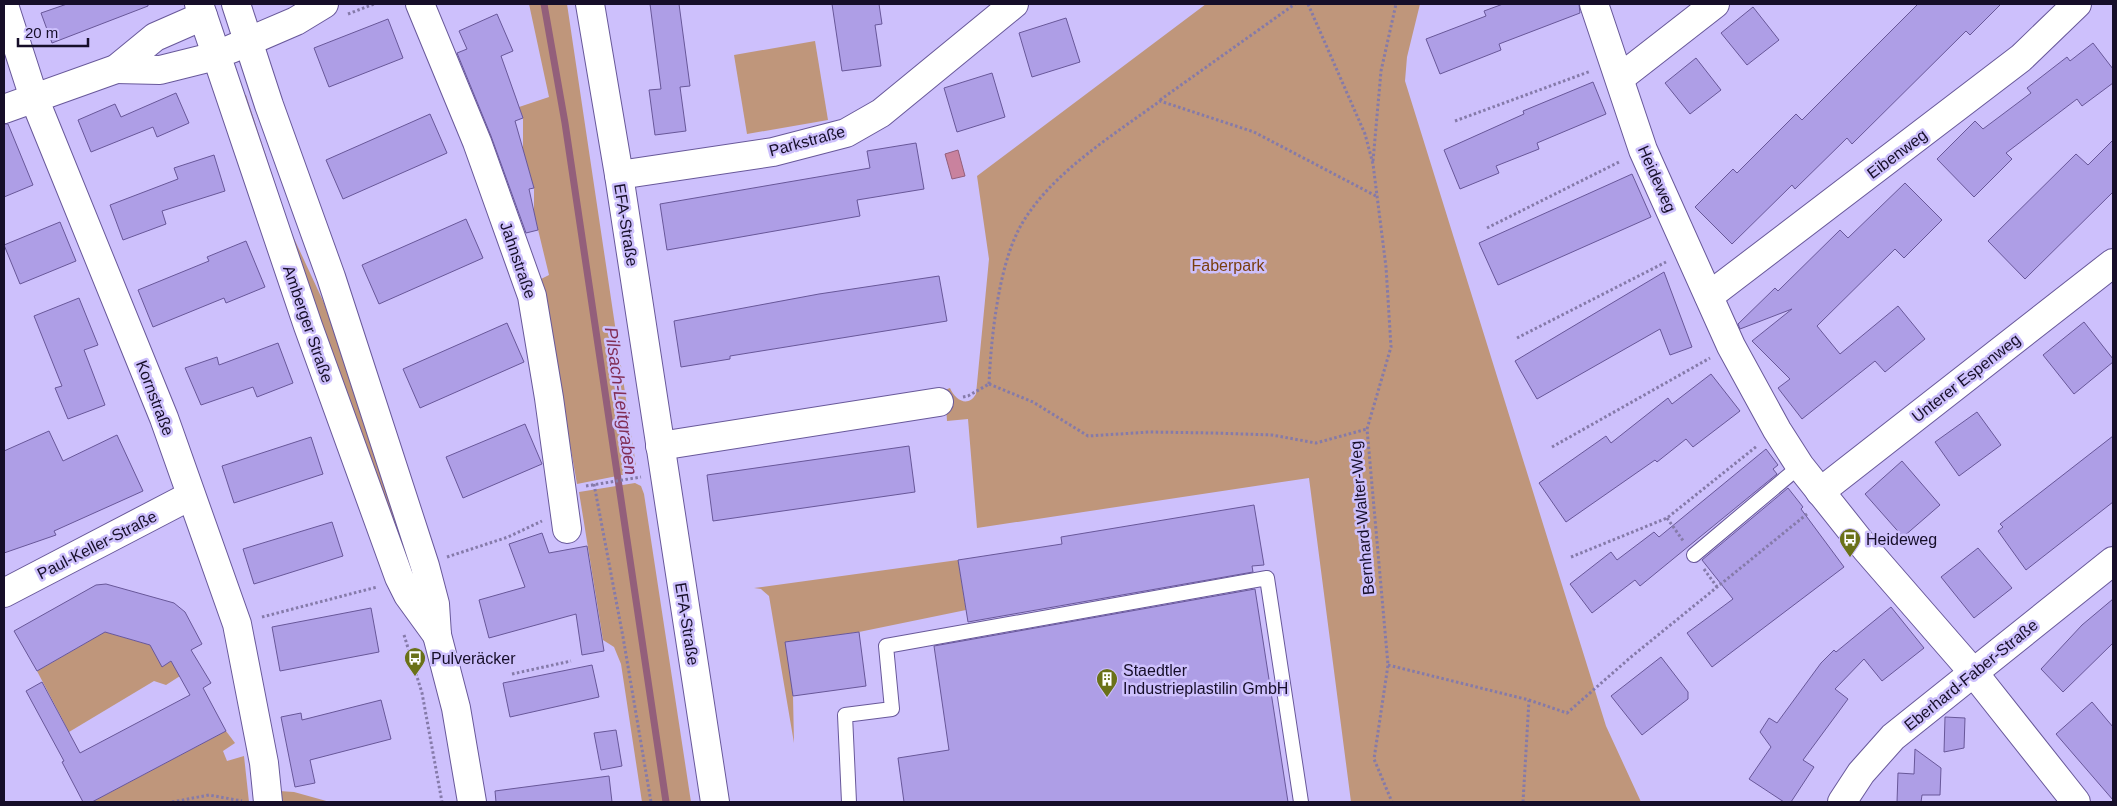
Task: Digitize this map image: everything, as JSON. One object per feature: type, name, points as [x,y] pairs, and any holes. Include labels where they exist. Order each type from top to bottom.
[{"type":"street","points":[[4,110],[116,69],[155,36],[201,10],[238,4]]},
{"type":"street","name":"Amberger Straße","points":[[238,4],[248,43],[331,277],[425,566],[435,604],[437,635],[456,708],[472,802]]},
{"type":"street","points":[[116,69],[160,70],[216,56],[296,21],[324,4]]},
{"type":"street","name":"Jahnstraße","points":[[420,4],[477,142],[532,296],[549,398],[566,529]]},
{"type":"street","name":"EFA-Straße","points":[[590,4],[619,175],[715,802]]},
{"type":"street","name":"Parkstraße","points":[[619,175],[773,152],[846,133],[881,113],[1014,4]]},
{"type":"street","name":"Heideweg","points":[[1594,4],[1618,70],[1643,150],[1731,346],[1777,430],[1822,496],[1866,550],[1973,672],[2076,802]]},
{"type":"street","points":[[1618,70],[1715,4]]},
{"type":"street","name":"Eibenweg","points":[[1710,296],[2021,58],[2077,4]]},
{"type":"street","name":"Kornstraße","points":[[4,5],[34,98],[164,418],[190,496],[237,624],[264,763],[268,801]]},
{"type":"street","name":"Amberger Straße","points":[[201,10],[308,326],[399,577],[408,595],[437,635]]},
{"type":"street","name":"Unterer Espenweg","points":[[1822,496],[2113,263]]},
{"type":"street","points":[[660,446],[939,402]]},
{"type":"street","name":"Paul-Keller-Straße","points":[[4,593],[190,496]]},
{"type":"street","name":"Eberhard-Faber-Straße","points":[[1842,802],[1861,773],[1893,737],[2113,561]]},
{"type":"lane","points":[[1694,555],[1800,466]]},
{"type":"lane","points":[[849,802],[845,714],[892,708],[886,646],[1267,578],[1301,802]]},
{"type":"path","points":[[1295,4],[1094,149],[1042,196],[1019,229],[1008,259],[991,344],[989,384],[1033,402],[1088,436],[1150,432],[1212,433],[1272,435],[1316,443],[1367,429]]},
{"type":"path","name":"Bernhard-Walter-Weg","points":[[1308,4],[1365,134],[1373,164],[1386,266],[1391,347],[1367,429],[1388,665],[1374,759],[1392,802]]},
{"type":"path","points":[[1373,164],[1381,71],[1396,4]]},
{"type":"path","points":[[1455,121],[1618,70]]},
{"type":"path","points":[[1160,101],[1254,132],[1376,196]]},
{"type":"path","points":[[1488,228],[1643,150]]},
{"type":"path","points":[[1517,338],[1688,250]]},
{"type":"path","points":[[1552,447],[1731,346]]},
{"type":"path","points":[[1571,557],[1667,518],[1777,430]]},
{"type":"path","points":[[631,479],[594,484],[651,802]]},
{"type":"path","points":[[442,559],[508,537],[538,524],[550,513],[562,496]]},
{"type":"path","points":[[1388,665],[1529,700],[1567,714],[1631,657],[1822,496]]},
{"type":"path","points":[[237,624],[355,594],[385,584]]},
{"type":"path","points":[[512,674],[572,661]]},
{"type":"path","points":[[1523,802],[1529,700]]},
{"type":"path","points":[[172,802],[209,795],[248,802],[268,801]]},
{"type":"green space","points":[[529,4],[567,4],[636,466],[632,473],[577,484],[559,382],[535,282],[549,275],[534,213],[534,188],[523,151],[523,118],[519,107],[549,97]]},
{"type":"green space","name":"Faberpark","points":[[1206,4],[1420,4],[1407,57],[1405,81],[1606,726],[1641,802],[1351,802],[1309,478],[977,528],[968,419],[947,421],[945,390],[950,388],[955,396],[962,401],[969,401],[976,394],[989,259],[977,176]]},
{"type":"green space","points":[[815,41],[828,120],[747,134],[734,55]]},
{"type":"green space","points":[[246,95],[291,232],[324,303],[412,563],[404,567],[240,97]]},
{"type":"green space","points":[[635,483],[641,486],[644,494],[691,802],[642,802],[621,664],[614,647],[603,640],[579,492]]},
{"type":"green space","points":[[958,560],[966,610],[859,632],[786,642],[793,696],[794,743],[769,596],[761,589],[754,588]]},
{"type":"green space","points":[[105,632],[150,645],[163,666],[171,661],[180,676],[166,685],[154,681],[69,732],[37,671]]},
{"type":"green space","points":[[226,731],[235,743],[223,751],[227,761],[244,756],[249,802],[92,802]]},
{"type":"green space","points":[[279,791],[294,792],[330,802],[280,802]]},
{"type":"shaded area","points":[[958,150],[965,176],[952,179],[945,154]]},
{"type":"building","points":[[67,4],[148,4],[148,6],[52,43],[41,13]]},
{"type":"building","points":[[650,4],[679,4],[690,86],[680,87],[686,131],[655,135],[649,90],[661,89]]},
{"type":"building","points":[[832,4],[879,4],[882,24],[875,25],[881,66],[842,71]]},
{"type":"building","points":[[1503,4],[1579,4],[1580,13],[1499,44],[1501,50],[1440,74],[1426,39],[1486,16],[1484,11]]},
{"type":"building","points":[[1918,4],[2001,4],[1970,35],[1966,31],[1852,144],[1847,138],[1795,189],[1792,185],[1732,244],[1695,207],[1733,169],[1737,173],[1796,114],[1802,120]]},
{"type":"building","points":[[1753,7],[1779,40],[1747,65],[1721,33]]},
{"type":"building","points":[[497,14],[513,51],[501,56],[523,118],[515,121],[534,188],[529,189],[538,230],[526,233],[491,136],[457,53],[467,49],[459,31]]},
{"type":"building","points":[[1066,18],[1080,62],[1032,77],[1019,33]]},
{"type":"building","points":[[388,19],[403,58],[329,87],[314,48]]},
{"type":"building","points":[[2093,43],[2113,69],[2113,83],[2082,106],[2077,99],[2006,153],[2012,159],[1974,197],[1937,159],[1975,121],[1983,129],[2031,93],[2027,88],[2067,57],[2070,61]]},
{"type":"building","points":[[1696,58],[1721,90],[1690,114],[1665,83]]},
{"type":"building","points":[[992,73],[1005,117],[957,132],[944,88]]},
{"type":"building","points":[[1593,82],[1606,114],[1537,143],[1539,149],[1496,166],[1499,173],[1460,189],[1444,150],[1524,114],[1523,111]]},
{"type":"building","points":[[176,93],[189,123],[157,137],[153,127],[91,152],[78,120],[115,104],[121,117]]},
{"type":"building","points":[[430,114],[447,153],[343,199],[326,160]]},
{"type":"building","points":[[4,124],[8,124],[33,185],[4,197]]},
{"type":"building","points":[[2113,140],[2113,192],[2025,279],[1988,241],[2076,154],[2088,165]]},
{"type":"building","points":[[916,143],[924,189],[857,200],[860,216],[667,250],[660,204],[870,168],[867,151]]},
{"type":"building","points":[[214,155],[225,191],[162,211],[166,224],[123,240],[110,205],[178,179],[174,168]]},
{"type":"building","points":[[1632,174],[1651,217],[1498,285],[1479,243]]},
{"type":"building","points":[[1905,183],[1942,220],[1904,258],[1895,249],[1817,326],[1840,354],[1898,306],[1925,339],[1885,372],[1875,361],[1802,419],[1778,388],[1790,379],[1752,341],[1792,309],[1740,329],[1738,324],[1775,288],[1778,291],[1840,230],[1848,238]]},
{"type":"building","points":[[466,219],[483,258],[379,304],[362,265]]},
{"type":"building","points":[[60,222],[76,261],[20,284],[4,245]]},
{"type":"building","points":[[246,241],[265,287],[226,303],[224,298],[153,327],[138,290],[209,261],[207,257]]},
{"type":"building","points":[[1664,272],[1692,347],[1670,355],[1660,329],[1537,399],[1515,361]]},
{"type":"building","points":[[939,276],[947,321],[730,356],[730,359],[681,367],[674,321],[819,294]]},
{"type":"building","points":[[79,298],[98,345],[84,350],[105,405],[68,419],[55,388],[62,386],[34,316]]},
{"type":"building","points":[[2084,322],[2113,359],[2113,362],[2074,394],[2043,355]]},
{"type":"building","points":[[507,323],[524,362],[420,408],[403,369]]},
{"type":"building","points":[[278,343],[293,383],[257,397],[253,387],[201,405],[185,368],[217,357],[219,365]]},
{"type":"building","points":[[1711,374],[1740,411],[1693,447],[1686,439],[1657,462],[1655,460],[1566,522],[1539,483],[1606,436],[1611,443],[1668,398],[1672,404]]},
{"type":"building","points":[[1977,412],[2001,445],[1959,476],[1935,442]]},
{"type":"building","points":[[525,424],[542,464],[463,498],[446,457]]},
{"type":"building","points":[[49,431],[63,461],[117,435],[143,491],[54,531],[56,535],[4,553],[4,451]]},
{"type":"building","points":[[2113,436],[2113,502],[2026,570],[1998,531],[2003,527],[2000,524]]},
{"type":"building","points":[[311,437],[323,474],[234,503],[222,466]]},
{"type":"building","points":[[909,446],[915,492],[713,521],[707,475]]},
{"type":"building","points":[[1766,449],[1778,465],[1773,469],[1777,474],[1640,586],[1635,580],[1592,613],[1570,584],[1611,552],[1617,560],[1654,532],[1659,537]]},
{"type":"building","points":[[1902,461],[1940,505],[1903,537],[1865,494]]},
{"type":"building","points":[[1788,488],[1803,507],[1801,509],[1844,567],[1712,667],[1687,633],[1733,599],[1702,560]]},
{"type":"building","points":[[1254,505],[1264,565],[1252,566],[1253,572],[968,622],[958,560],[1062,544],[1061,537]]},
{"type":"building","points":[[332,522],[343,556],[254,584],[243,549]]},
{"type":"building","points":[[542,533],[549,553],[587,546],[604,651],[582,655],[576,614],[489,638],[479,600],[525,587],[509,544]]},
{"type":"building","points":[[1978,548],[2012,588],[1974,618],[1941,577]]},
{"type":"building","points":[[106,584],[174,603],[185,612],[202,644],[191,650],[211,683],[203,688],[226,731],[92,802],[83,802],[62,762],[64,761],[26,691],[42,682],[80,753],[190,695],[171,661],[162,667],[150,645],[105,632],[37,671],[14,631],[96,585]]},
{"type":"building","name":"Staedtler Industrieplastilin GmbH","points":[[1255,589],[1288,802],[904,802],[898,758],[949,750],[934,646]]},
{"type":"building","points":[[2113,599],[2113,643],[2063,692],[2041,669],[2082,625]]},
{"type":"building","points":[[1891,607],[1924,648],[1882,681],[1864,659],[1835,689],[1848,699],[1803,760],[1814,767],[1791,802],[1784,802],[1749,779],[1771,747],[1760,732],[1769,718],[1777,723],[1821,663],[1834,650],[1836,652]]},
{"type":"building","points":[[371,608],[379,652],[280,671],[272,627]]},
{"type":"building","points":[[859,632],[866,686],[793,696],[785,642]]},
{"type":"building","points":[[1661,657],[1688,692],[1688,699],[1642,735],[1611,696]]},
{"type":"building","points":[[592,665],[599,697],[510,717],[503,683]]},
{"type":"building","points":[[381,700],[391,739],[310,760],[315,783],[295,787],[281,717],[301,713],[302,720]]},
{"type":"building","points":[[2092,702],[2113,727],[2113,800],[2056,734]]},
{"type":"building","points":[[1945,717],[1965,718],[1964,748],[1944,752]]},
{"type":"building","points":[[616,730],[622,766],[601,770],[594,733]]},
{"type":"building","points":[[1915,749],[1941,768],[1940,795],[1922,795],[1921,802],[1897,802],[1898,773],[1914,774]]},
{"type":"building","points":[[609,776],[612,802],[496,802],[495,791]]},
{"type":"waterway","name":"Pilsach-Leitgraben","points":[[544,4],[565,123],[666,802]]},
{"type":"place","name":"Heideweg","points":[[1850,558]]},
{"type":"place","name":"Pulveräcker","points":[[415,677]]},
{"type":"place","name":"Staedtler Industrieplastilin GmbH","points":[[1107,698]]}]
